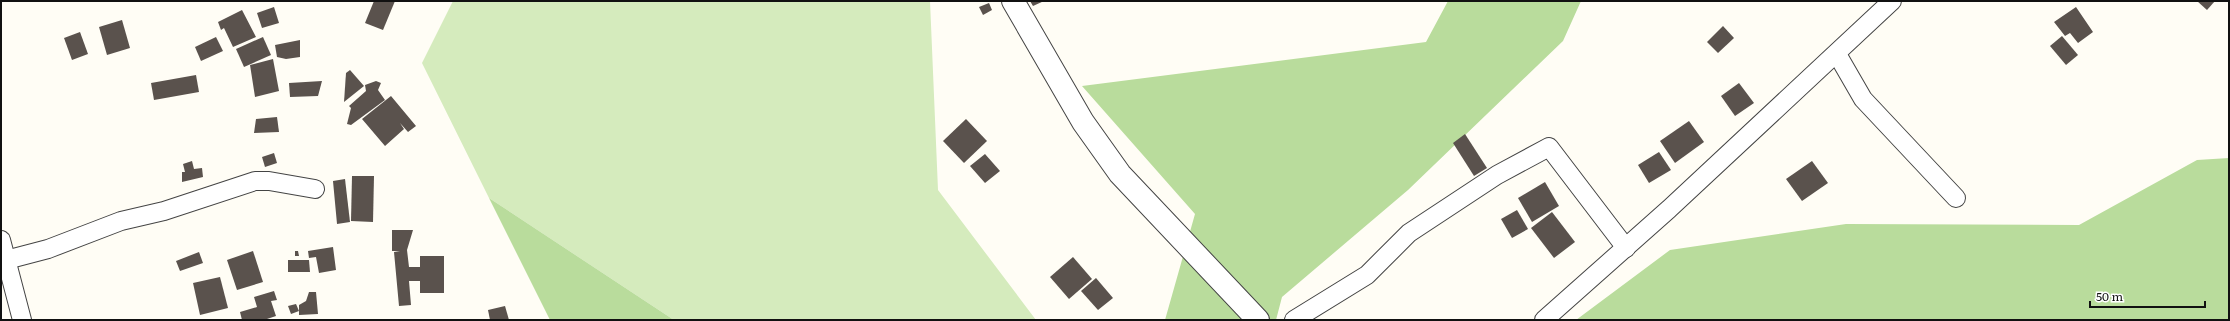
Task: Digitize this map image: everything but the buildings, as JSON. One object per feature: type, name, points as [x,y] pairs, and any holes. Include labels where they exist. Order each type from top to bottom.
[{"type":"street","points":[[1014,1],[1083,122],[1120,174],[1258,320]]},
{"type":"street","points":[[1544,320],[1626,248],[1837,54],[1892,1]]},
{"type":"street","points":[[1837,54],[1863,99],[1956,198]]},
{"type":"street","points":[[1294,320],[1367,275],[1408,233],[1497,175],[1549,147],[1626,248]]},
{"type":"street","points":[[6,260],[48,249],[122,221],[164,211],[255,181],[269,181],[315,189]]},
{"type":"street","points":[[1,240],[22,320]]},
{"type":"green space","points":[[453,1],[930,1],[938,190],[1036,320],[674,320],[489,198],[422,63]]},
{"type":"green space","points":[[1448,1],[1581,1],[1563,41],[1408,190],[1282,297],[1276,320],[1165,320],[1195,214],[1082,86],[1426,42]]},
{"type":"green space","points":[[2229,158],[2229,320],[1576,320],[1670,250],[1846,224],[2079,225],[2197,160]]},
{"type":"green space","points":[[489,198],[674,320],[550,320]]}]
